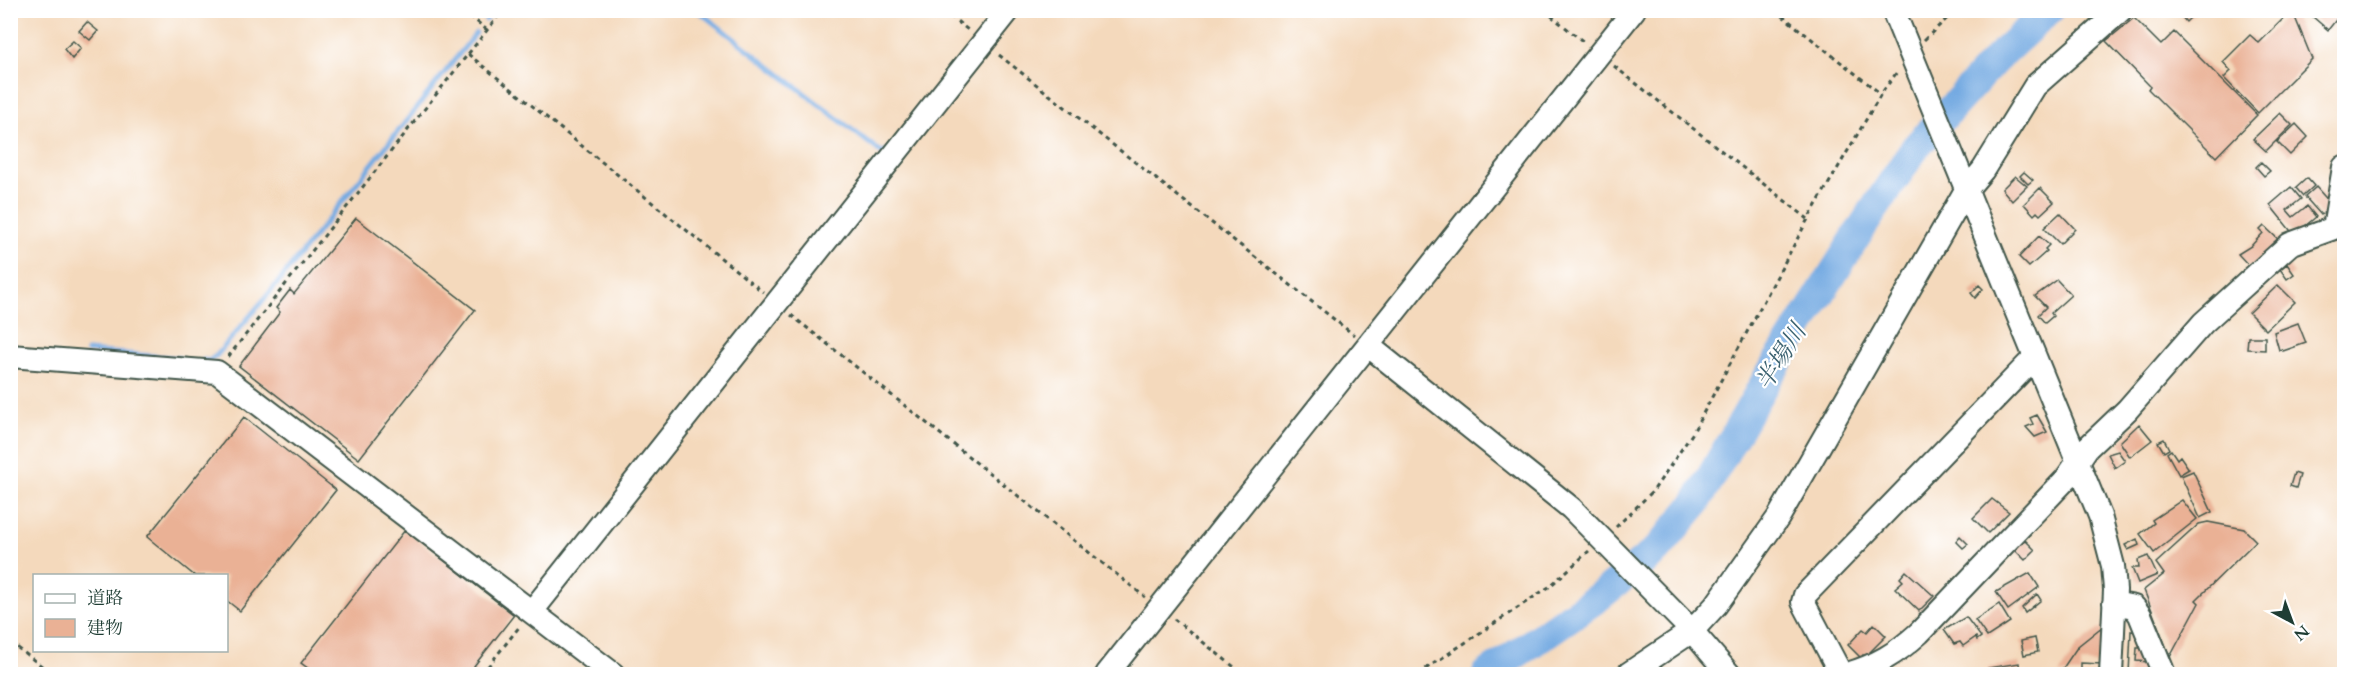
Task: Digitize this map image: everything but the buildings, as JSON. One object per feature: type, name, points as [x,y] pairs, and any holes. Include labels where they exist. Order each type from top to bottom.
[{"type":"street","points":[[533,610],[1009,10]]},
{"type":"street","points":[[1107,675],[1370,347],[1634,10]]},
{"type":"street","points":[[1893,10],[2077,461],[2107,541],[2113,566],[2111,675]]},
{"type":"street","points":[[1628,675],[1716,605],[1778,518],[1964,185],[1983,170],[2035,86],[2121,10]]},
{"type":"street","points":[[1847,675],[1867,669],[1896,653],[1919,633],[2066,479],[2086,448],[2127,410],[2203,323],[2290,244],[2339,234],[2344,167]]},
{"type":"street","points":[[1370,347],[1571,508],[1689,628],[1729,675]]},
{"type":"street","points":[[10,356],[217,372],[533,610],[613,675]]},
{"type":"street","points":[[1841,675],[1803,602],[1805,595],[2035,357]]},
{"type":"street","points":[[2114,603],[2127,604],[2140,615],[2164,675]]},
{"type":"path","points":[[463,10],[487,30]]},
{"type":"path","points":[[217,372],[503,10]]},
{"type":"path","points":[[943,10],[1370,347]]},
{"type":"path","points":[[1544,10],[1808,219]]},
{"type":"path","points":[[1775,10],[1881,94]]},
{"type":"path","points":[[1418,675],[1549,587],[1605,541],[1653,491],[1692,434],[1808,219],[1881,94],[1956,10]]},
{"type":"path","points":[[468,54],[777,304],[1243,675]]},
{"type":"path","points":[[482,675],[533,610]]},
{"type":"path","points":[[10,642],[52,675]]},
{"type":"waterway","points":[[486,20],[494,10]]},
{"type":"waterway","points":[[697,10],[882,153],[886,151]]},
{"type":"waterway","name":"半場川","points":[[1487,674],[1596,599],[1657,550],[1696,503],[1768,377],[1915,148],[1995,60],[2049,10]]},
{"type":"waterway","points":[[204,360],[209,361],[217,355],[276,285],[476,33]]},
{"type":"waterway","points":[[87,351],[179,358]]}]
